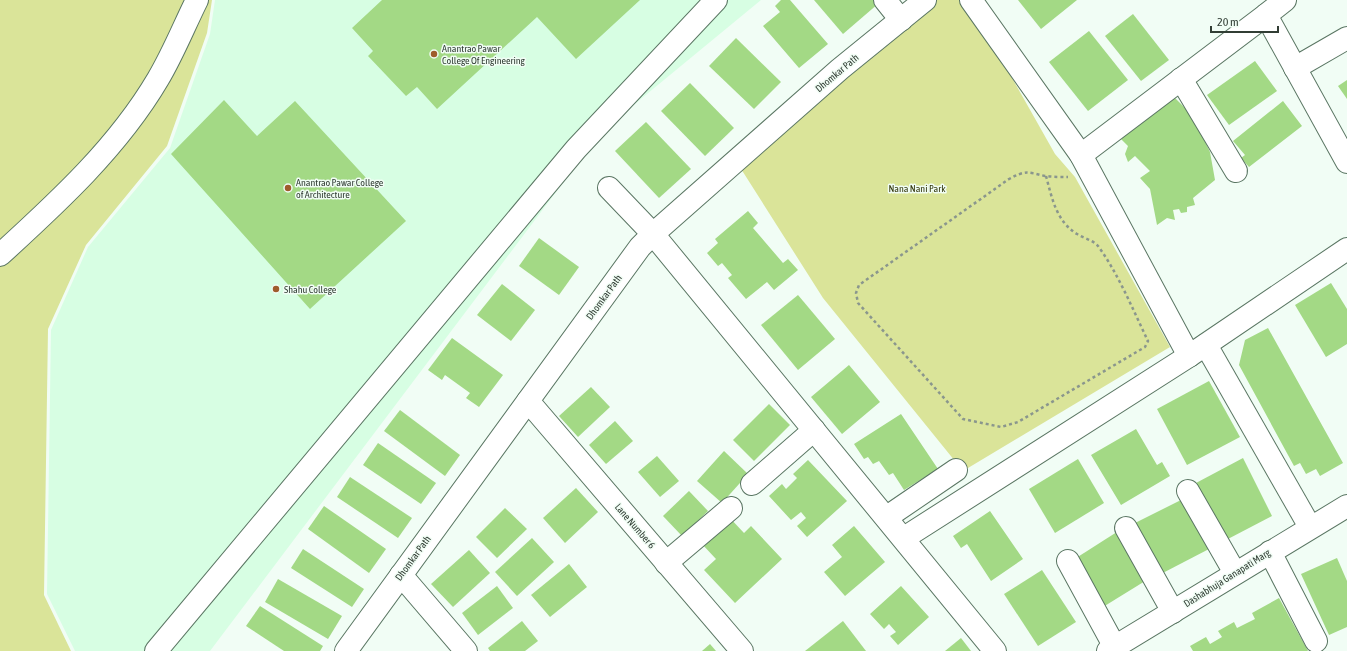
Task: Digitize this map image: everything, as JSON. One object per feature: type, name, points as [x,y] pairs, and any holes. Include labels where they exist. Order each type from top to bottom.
[{"type":"street","points":[[0,255],[40,218],[115,140],[158,79],[197,0]]},
{"type":"street","points":[[156,651],[576,149],[716,0]]},
{"type":"street","points":[[885,0],[901,20]]},
{"type":"street","name":"Dhomkar Path","points":[[346,651],[640,247],[840,69],[925,0]]},
{"type":"street","points":[[971,0],[1081,154],[1197,350],[1310,528]]},
{"type":"street","points":[[1081,154],[1285,0]]},
{"type":"street","points":[[1266,15],[1347,162]]},
{"type":"street","points":[[1295,68],[1347,38]]},
{"type":"street","points":[[1181,79],[1236,171]]},
{"type":"street","points":[[609,188],[653,234],[904,538],[995,651]]},
{"type":"street","points":[[904,538],[1197,350],[1347,249]]},
{"type":"street","name":"Lane Number 6","points":[[528,402],[742,651]]},
{"type":"street","points":[[752,484],[814,430]]},
{"type":"street","points":[[887,518],[956,470]]},
{"type":"street","points":[[1188,491],[1236,573]]},
{"type":"street","name":"Dashabhuja Ganapati Marg","points":[[1113,650],[1347,506]]},
{"type":"street","points":[[666,563],[730,508]]},
{"type":"street","points":[[1126,528],[1173,612]]},
{"type":"street","points":[[1270,552],[1316,641]]},
{"type":"street","points":[[1068,560],[1113,650]]},
{"type":"street","points":[[401,575],[466,651]]},
{"type":"path","points":[[1034,172],[1046,176],[1054,205],[1063,223],[1076,234],[1096,244],[1104,255],[1148,341],[1145,348],[1018,422],[1001,427],[987,425],[963,419],[858,303],[856,293],[859,284],[1009,179],[1021,173],[1034,172]]},
{"type":"shaded area","name":"Shahu College","points":[[215,0],[761,0],[602,131],[210,651],[75,651],[47,594],[51,330],[88,247],[170,148],[210,34]]},
{"type":"green space","points":[[0,0],[212,0],[207,33],[167,146],[86,245],[48,329],[44,595],[71,651],[0,651]]},
{"type":"green space","name":"Nana Nani Park","points":[[926,0],[968,0],[1055,154],[1075,177],[1170,347],[963,471],[823,298],[736,161]]},
{"type":"building","name":"Anantrao Pawar College Of Engineering","points":[[382,0],[640,0],[576,59],[537,17],[437,109],[417,87],[406,96],[368,56],[373,51],[352,28]]},
{"type":"building","points":[[781,0],[790,0],[828,44],[799,68],[763,26],[780,12],[775,6]]},
{"type":"building","points":[[814,0],[877,0],[879,3],[843,34]]},
{"type":"building","points":[[1018,0],[1077,0],[1041,29]]},
{"type":"building","points":[[1133,14],[1169,60],[1141,81],[1105,36]]},
{"type":"building","points":[[1089,31],[1128,80],[1088,111],[1049,62]]},
{"type":"building","points":[[736,38],[781,82],[754,109],[709,66]]},
{"type":"building","points":[[1255,61],[1277,91],[1229,125],[1207,95]]},
{"type":"building","points":[[1347,80],[1347,99],[1338,86]]},
{"type":"building","points":[[690,83],[734,128],[705,156],[661,111]]},
{"type":"building","points":[[1173,96],[1192,115],[1210,152],[1215,180],[1193,198],[1195,205],[1187,207],[1187,212],[1181,213],[1179,209],[1173,210],[1175,220],[1167,218],[1157,225],[1150,189],[1140,178],[1150,171],[1135,156],[1128,162],[1125,154],[1128,146],[1121,139],[1119,132]]},
{"type":"building","name":"Anantrao Pawar College of Architecture","points":[[224,100],[257,136],[295,101],[406,221],[310,309],[171,154]]},
{"type":"building","points":[[1283,101],[1302,126],[1249,167],[1241,158],[1245,155],[1233,141]]},
{"type":"building","points":[[646,122],[691,169],[659,198],[615,151]]},
{"type":"building","points":[[748,211],[758,223],[753,228],[783,263],[788,259],[798,270],[774,290],[767,282],[746,299],[728,278],[732,275],[722,263],[718,266],[707,253],[718,243],[715,239]]},
{"type":"building","points":[[539,238],[579,267],[559,295],[519,266]]},
{"type":"building","points":[[1331,283],[1347,309],[1347,344],[1326,357],[1295,305]]},
{"type":"building","points":[[502,284],[535,310],[511,341],[477,315]]},
{"type":"building","points":[[798,295],[835,339],[798,370],[761,325]]},
{"type":"building","points":[[1268,328],[1343,463],[1320,476],[1316,469],[1306,474],[1300,463],[1294,466],[1239,365],[1245,340]]},
{"type":"building","points":[[452,338],[503,375],[479,407],[466,398],[470,393],[445,375],[442,380],[428,370]]},
{"type":"building","points":[[849,365],[880,402],[842,434],[811,397]]},
{"type":"building","points":[[1209,381],[1240,437],[1187,465],[1157,409]]},
{"type":"building","points":[[591,387],[610,407],[578,437],[559,416]]},
{"type":"building","points":[[769,404],[790,425],[754,461],[733,440]]},
{"type":"building","points":[[400,410],[460,455],[445,476],[384,431]]},
{"type":"building","points":[[901,414],[938,469],[904,490],[893,473],[889,475],[879,461],[873,464],[868,457],[864,459],[854,444]]},
{"type":"building","points":[[615,421],[633,441],[606,464],[589,445]]},
{"type":"building","points":[[1136,429],[1157,465],[1162,462],[1170,476],[1121,505],[1091,455]]},
{"type":"building","points":[[378,443],[436,483],[421,504],[363,465]]},
{"type":"building","points":[[724,451],[748,474],[722,503],[697,481]]},
{"type":"building","points":[[657,456],[679,481],[660,497],[638,472]]},
{"type":"building","points":[[1243,458],[1272,516],[1226,540],[1196,483]]},
{"type":"building","points":[[1078,459],[1104,503],[1055,533],[1029,489]]},
{"type":"building","points":[[808,460],[847,501],[807,537],[797,526],[806,518],[801,512],[791,520],[769,496],[782,484],[786,489],[797,478],[793,474]]},
{"type":"building","points":[[350,477],[412,518],[398,538],[337,497]]},
{"type":"building","points":[[576,488],[598,512],[565,543],[543,518]]},
{"type":"building","points":[[689,491],[708,511],[682,536],[663,516]]},
{"type":"building","points":[[1183,499],[1209,549],[1157,576],[1131,525]]},
{"type":"building","points":[[324,506],[386,549],[369,573],[308,529]]},
{"type":"building","points":[[505,508],[527,529],[497,558],[476,537]]},
{"type":"building","points":[[990,511],[1023,559],[991,581],[967,544],[961,548],[953,536]]},
{"type":"building","points":[[729,517],[744,533],[751,526],[782,559],[735,603],[704,570],[716,559],[701,543]]},
{"type":"building","points":[[854,526],[885,562],[845,596],[824,572],[842,557],[832,545]]},
{"type":"building","points":[[1120,530],[1150,578],[1103,607],[1073,560]]},
{"type":"building","points":[[532,538],[554,562],[517,596],[495,572]]},
{"type":"building","points":[[303,549],[364,589],[352,607],[291,568]]},
{"type":"building","points":[[469,550],[490,573],[453,607],[431,584]]},
{"type":"building","points":[[1337,558],[1347,581],[1347,627],[1329,635],[1301,574]]},
{"type":"building","points":[[569,564],[587,587],[550,617],[531,595]]},
{"type":"building","points":[[1042,570],[1076,622],[1038,646],[1004,594]]},
{"type":"building","points":[[278,579],[342,616],[328,639],[265,602]]},
{"type":"building","points":[[497,586],[513,608],[478,635],[462,613]]},
{"type":"building","points":[[901,586],[929,617],[898,645],[890,636],[896,632],[889,624],[884,629],[870,614]]},
{"type":"building","points":[[1279,598],[1308,651],[1193,651],[1190,646],[1206,637],[1210,644],[1222,637],[1218,631],[1234,622],[1237,628],[1255,619],[1252,613]]},
{"type":"building","points":[[260,606],[323,646],[320,651],[284,651],[246,626]]},
{"type":"building","points":[[522,621],[538,641],[525,651],[490,651],[488,648]]},
{"type":"building","points":[[843,621],[866,651],[805,651]]},
{"type":"building","points":[[961,638],[971,651],[945,651]]},
{"type":"building","points":[[710,644],[716,651],[702,651]]},
{"type":"place","name":"Anantrao Pawar College Of Engineering","points":[[434,54]]},
{"type":"place","name":"Anantrao Pawar College of Architecture","points":[[288,188]]},
{"type":"place","name":"Shahu College","points":[[276,289]]}]
